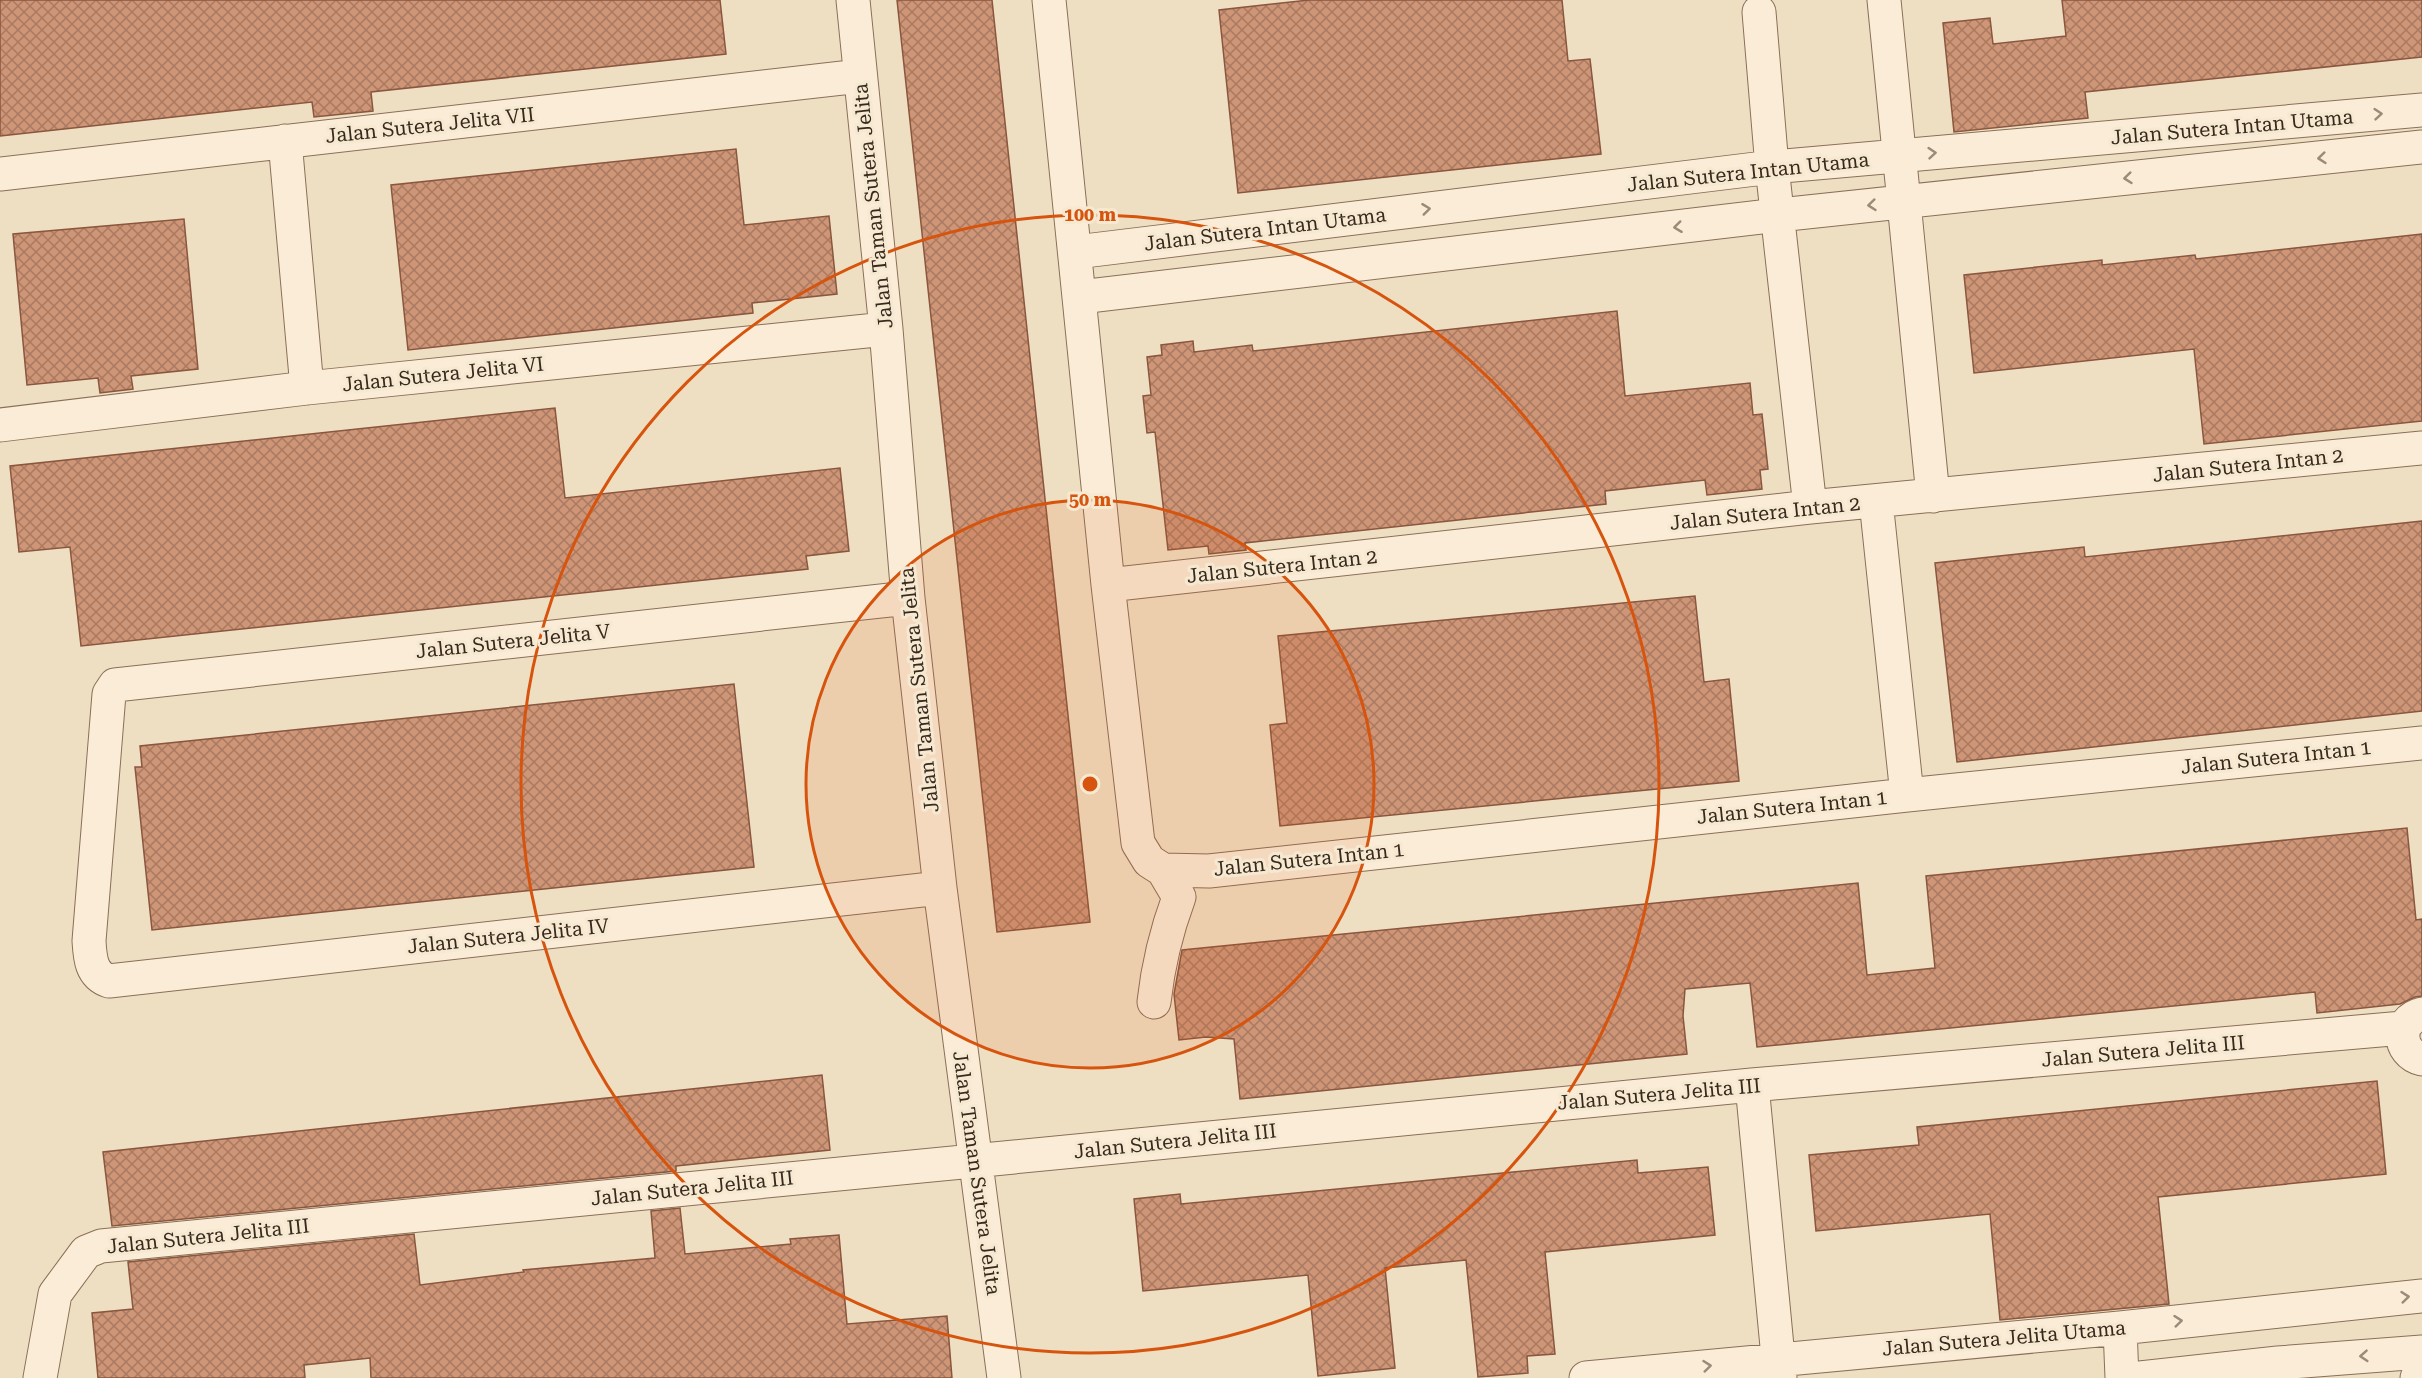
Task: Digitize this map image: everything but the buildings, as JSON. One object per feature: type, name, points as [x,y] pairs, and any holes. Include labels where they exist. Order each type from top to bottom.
[{"type":"street","name":"Jalan Taman Sutera Jelita","points":[[853,0],[886,328],[908,598],[940,888],[1004,1378]]},
{"type":"street","points":[[1049,0],[1108,585],[1138,843],[1149,861],[1163,870],[1179,897],[1167,927],[1154,1002]]},
{"type":"street","points":[[1884,0],[1933,496]]},
{"type":"street","points":[[1759,12],[1772,167],[1810,507]]},
{"type":"street","name":"Jalan Sutera Jelita VII","points":[[0,174],[860,76]]},
{"type":"street","name":"Jalan Sutera Intan Utama","points":[[1076,252],[1772,167],[2422,110]]},
{"type":"street","points":[[285,141],[307,388]]},
{"type":"street","name":"Jalan Sutera Intan Utama","points":[[1080,297],[1778,215],[2422,147]]},
{"type":"street","name":"Jalan Sutera Jelita VI","points":[[0,425],[307,388],[886,328]]},
{"type":"street","name":"Jalan Sutera Intan 2","points":[[1108,585],[1810,507],[2422,448]]},
{"type":"street","points":[[1876,501],[1907,795]]},
{"type":"street","name":"Jalan Sutera Jelita V","points":[[90,956],[89,941],[109,694],[118,684],[908,598]]},
{"type":"street","name":"Jalan Sutera Intan 1","points":[[1163,870],[1209,871],[1907,795],[2422,743]]},
{"type":"street","name":"Jalan Sutera Jelita IV","points":[[90,956],[95,972],[109,981],[940,888]]},
{"type":"street","name":"Jalan Sutera Jelita III","points":[[40,1378],[55,1294],[86,1252],[101,1246],[2413,1021]]},
{"type":"street","name":"Jalan Sutera Jelita III","points":[[2413,1021],[2402,1039],[2406,1050],[2414,1057],[2422,1059]]},
{"type":"street","points":[[1752,1085],[1780,1368]]},
{"type":"street","name":"Jalan Sutera Jelita Utama","points":[[1586,1378],[1780,1368],[2120,1328],[2422,1296]]},
{"type":"street","points":[[2120,1328],[2122,1378]]},
{"type":"street","points":[[2140,1378],[2278,1363],[2422,1352]]},
{"type":"street","points":[[2417,1378],[2422,1365]]}]
